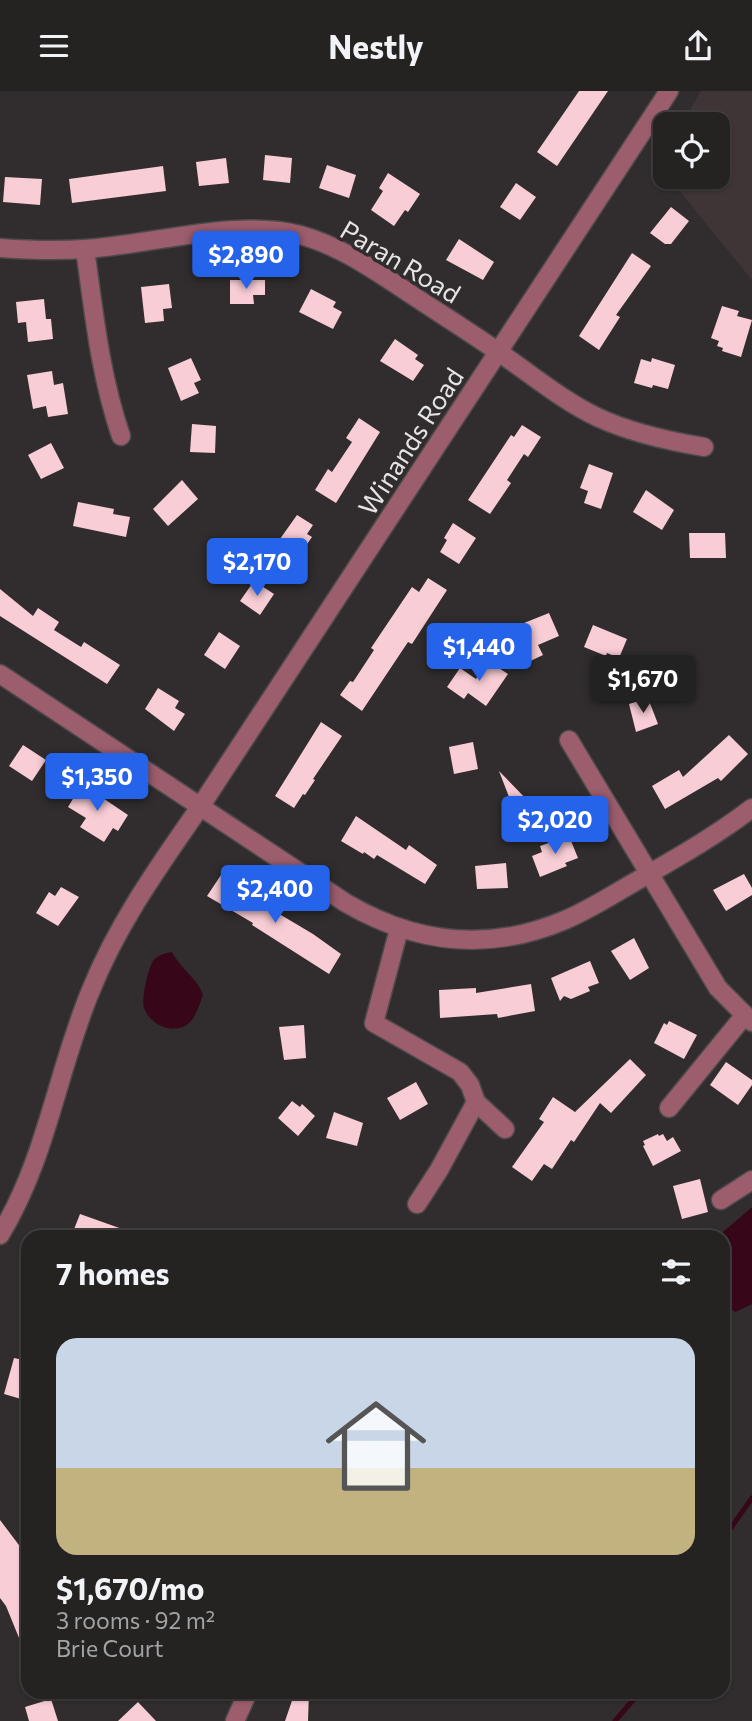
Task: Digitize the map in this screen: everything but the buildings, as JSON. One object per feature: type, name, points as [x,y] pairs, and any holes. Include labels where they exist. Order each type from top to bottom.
[{"type":"street","name":"Winands Road","points":[[0,1235],[25,1188],[46,1136],[90,992],[113,941],[148,881],[200,807],[669,91]]},
{"type":"street","name":"Paran Road","points":[[0,248],[85,249],[240,229],[300,235],[360,261],[572,404],[600,419],[668,441],[704,447]]},
{"type":"street","points":[[85,249],[100,361],[107,397],[121,436]]},
{"type":"street","points":[[0,674],[346,903],[374,919],[428,936],[497,940],[565,920],[649,874],[731,824],[752,808]]},
{"type":"street","points":[[569,740],[718,988],[748,1019],[668,1108]]},
{"type":"street","points":[[399,929],[374,1023],[460,1072],[470,1085],[476,1102],[505,1129]]},
{"type":"street","points":[[417,1204],[476,1102]]},
{"type":"street","points":[[721,1200],[752,1180]]},
{"type":"street","points":[[235,1721],[245,1699]]},
{"type":"shaded area","points":[[701,91],[752,91],[752,280],[678,189],[730,189],[730,112],[689,112]]},
{"type":"shaded area","points":[[172,952],[198,984],[203,995],[192,1020],[173,1029],[152,1020],[143,1004],[153,961]]},
{"type":"shaded area","points":[[752,1207],[752,1304],[736,1312],[730,1309],[730,1230],[725,1230]]},
{"type":"waterway","points":[[730,1529],[752,1498]]},
{"type":"waterway","points":[[615,1721],[634,1699]]}]
